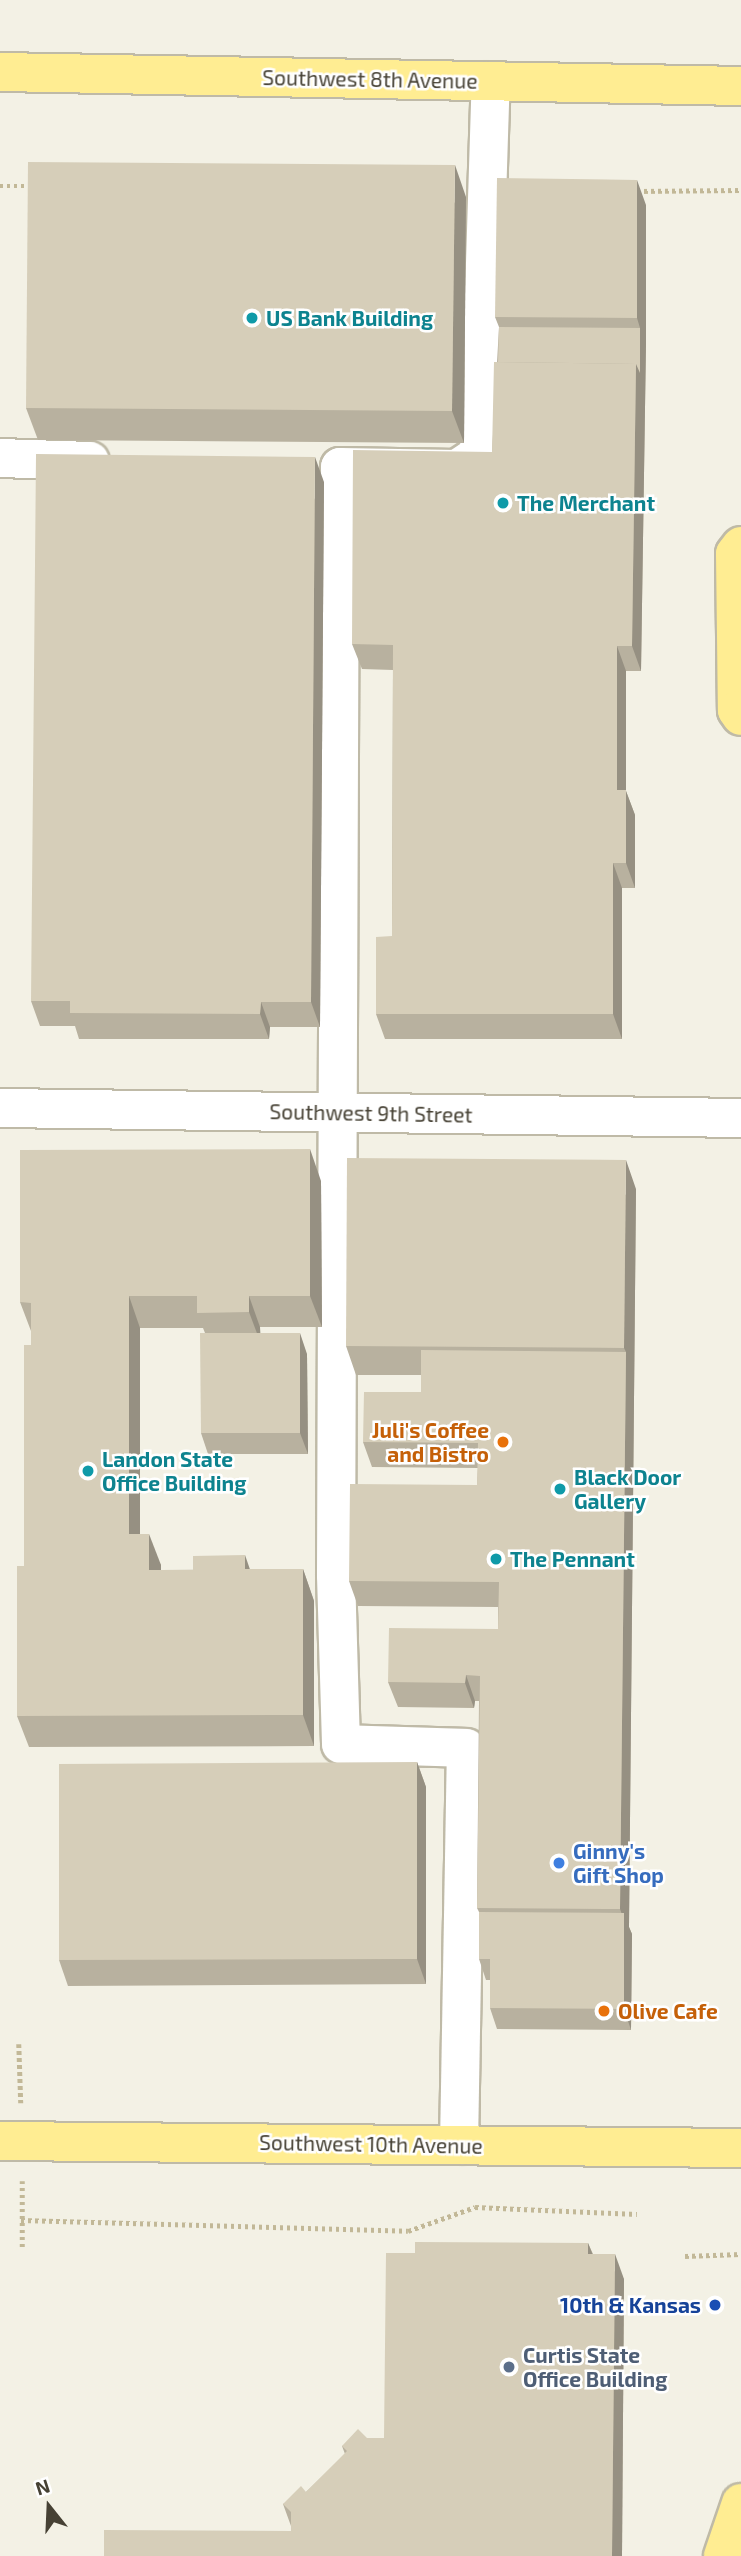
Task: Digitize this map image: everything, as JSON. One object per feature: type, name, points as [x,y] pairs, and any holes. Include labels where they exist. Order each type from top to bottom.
[{"type":"main road","name":"Southwest 8th Avenue","points":[[0,72],[741,86]]},
{"type":"main road","points":[[741,546],[736,554],[737,709],[741,716]]},
{"type":"main road","name":"Southwest 10th Avenue","points":[[0,2141],[741,2148]]},
{"type":"main road","points":[[723,2556],[741,2503]]},
{"type":"street","points":[[299,466],[457,469],[479,454],[491,81]]},
{"type":"street","points":[[0,458],[122,462]]},
{"type":"street","points":[[340,467],[340,1112],[336,1575],[341,1744],[466,1748],[460,2145]]},
{"type":"street","name":"Southwest 9th Street","points":[[0,1108],[741,1118]]},
{"type":"path","points":[[0,186],[41,187]]},
{"type":"path","points":[[633,191],[741,190]]},
{"type":"path","points":[[21,2220],[408,2231],[475,2207],[637,2214]]},
{"type":"path","points":[[685,2256],[741,2254]]},
{"type":"building","name":"US Bank Building","points":[[28,162],[455,165],[452,411],[26,408]]},
{"type":"building","points":[[497,178],[637,180],[637,318],[495,317]]},
{"type":"building","points":[[499,327],[640,328],[640,373],[636,364],[498,362]]},
{"type":"building","points":[[494,362],[636,364],[632,646],[617,646],[617,790],[626,790],[626,863],[613,863],[613,1014],[376,1014],[376,937],[392,936],[393,645],[352,644],[353,450],[492,452]]},
{"type":"building","points":[[36,454],[315,457],[311,1002],[261,1002],[260,1014],[70,1013],[70,1001],[31,1001]]},
{"type":"building","name":"Landon State Office Building","points":[[310,1149],[310,1296],[249,1296],[249,1312],[197,1313],[197,1296],[129,1296],[129,1534],[149,1534],[149,1570],[193,1570],[193,1556],[245,1555],[245,1569],[303,1569],[303,1715],[17,1716],[17,1566],[24,1566],[24,1345],[31,1345],[31,1303],[20,1302],[20,1150]]},
{"type":"building","points":[[347,1158],[626,1160],[624,1348],[346,1346]]},
{"type":"building","points":[[200,1333],[300,1333],[300,1433],[201,1433]]},
{"type":"building","points":[[421,1350],[626,1352],[620,1909],[477,1908],[480,1676],[466,1675],[465,1683],[388,1682],[389,1628],[498,1629],[499,1582],[349,1581],[350,1484],[477,1485],[478,1443],[363,1442],[364,1392],[421,1392]]},
{"type":"building","points":[[417,1762],[417,1959],[59,1960],[59,1764]]},
{"type":"building","points":[[479,1912],[624,1913],[624,2009],[490,2008],[490,1959],[479,1959]]},
{"type":"building","name":"Curtis State Office Building","points":[[415,2242],[588,2243],[588,2254],[615,2254],[612,2556],[104,2556],[104,2530],[291,2531],[291,2512],[283,2504],[301,2486],[306,2492],[347,2451],[342,2446],[358,2429],[367,2438],[384,2438],[386,2253],[415,2253]]},
{"type":"place","name":"US Bank Building","points":[[252,318]]},
{"type":"place","name":"The Merchant","points":[[503,503]]},
{"type":"place","name":"Juli's Coffee and Bistro","points":[[503,1442]]},
{"type":"place","name":"Landon State Office Building","points":[[88,1471]]},
{"type":"place","name":"Black Door Gallery","points":[[560,1489]]},
{"type":"place","name":"The Pennant","points":[[496,1559]]},
{"type":"place","name":"Ginny's Gift Shop","points":[[559,1863]]},
{"type":"place","name":"Olive Cafe","points":[[604,2011]]},
{"type":"place","name":"10th & Kansas","points":[[715,2305]]},
{"type":"place","name":"Curtis State Office Building","points":[[509,2367]]}]
